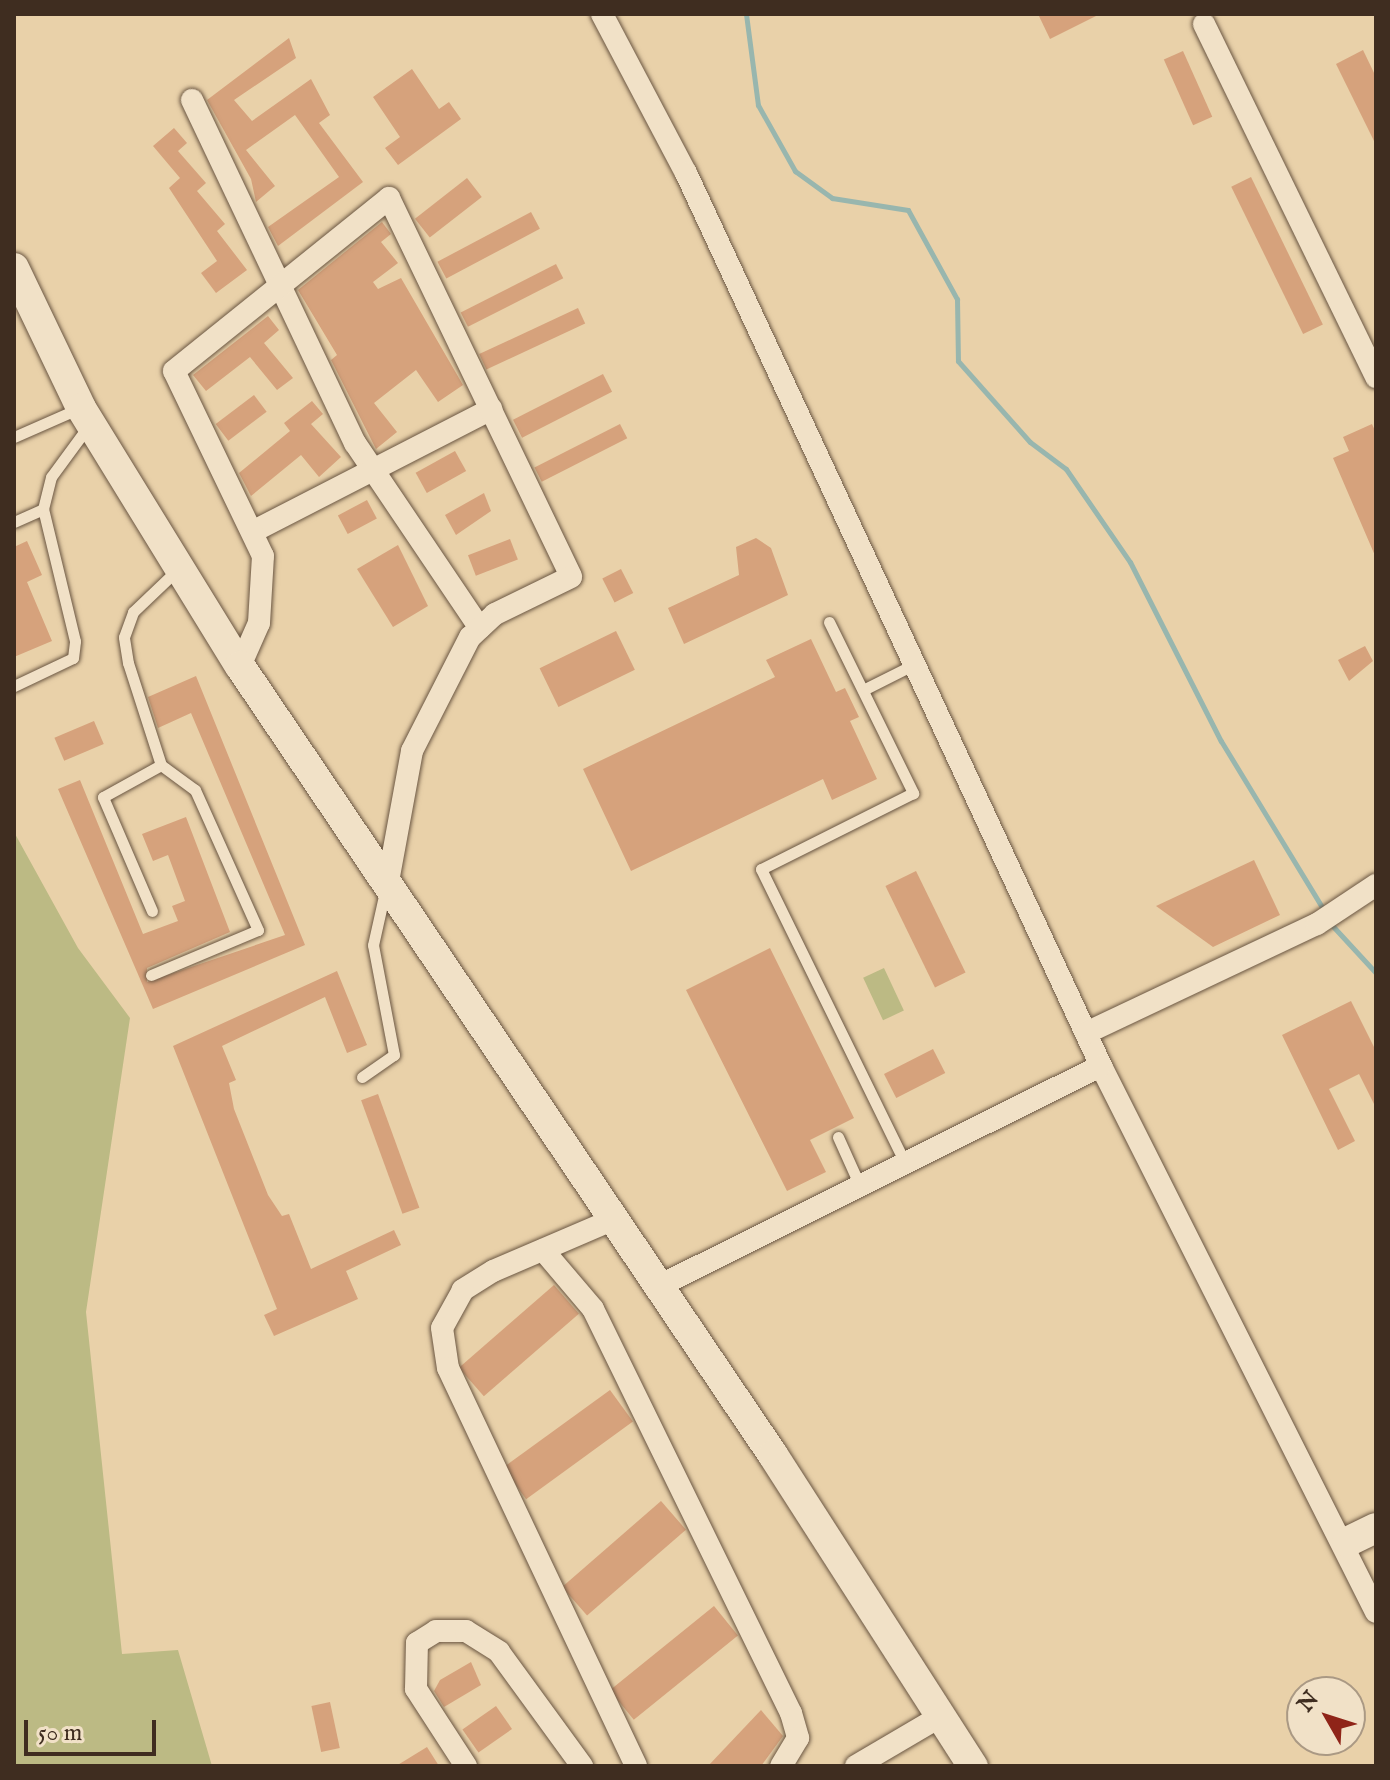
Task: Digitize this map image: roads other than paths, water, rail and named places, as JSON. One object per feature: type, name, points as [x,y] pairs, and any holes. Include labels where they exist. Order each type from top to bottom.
[{"type":"street","points":[[602,14],[686,173],[1101,1066],[1347,1542],[1376,1612]]},
{"type":"street","points":[[1204,24],[1376,377]]},
{"type":"street","points":[[192,100],[374,470],[480,628]]},
{"type":"street","points":[[240,666],[264,587],[254,531],[174,371],[280,279],[389,198],[571,577],[480,628],[412,751],[388,882]]},
{"type":"street","points":[[14,268],[86,416],[240,666],[388,882],[973,1766]]},
{"type":"street","points":[[254,531],[491,409]]},
{"type":"street","points":[[1086,1033],[1317,924],[1338,913],[1376,885]]},
{"type":"street","points":[[657,1287],[1101,1066]]},
{"type":"street","points":[[612,1220],[493,1271],[449,1308],[442,1328],[448,1368],[636,1766]]},
{"type":"street","points":[[543,1250],[593,1309],[791,1713],[798,1738],[781,1766]]},
{"type":"street","points":[[1347,1542],[1376,1528]]},
{"type":"street","points":[[466,1766],[416,1689],[417,1643],[436,1631],[466,1631],[499,1652],[582,1766]]},
{"type":"street","points":[[856,1766],[941,1716]]},
{"type":"lane","points":[[14,437],[86,416]]},
{"type":"lane","points":[[14,686],[73,658],[75,641],[43,509],[51,477],[86,416]]},
{"type":"lane","points":[[14,522],[43,509]]},
{"type":"lane","points":[[151,975],[258,930],[195,790],[161,765],[124,637],[149,591],[179,569]]},
{"type":"lane","points":[[829,622],[913,793],[761,869],[905,1163]]},
{"type":"lane","points":[[863,690],[913,665]]},
{"type":"lane","points":[[152,911],[103,797],[161,765]]},
{"type":"lane","points":[[362,1077],[394,1055],[373,945],[388,882]]},
{"type":"lane","points":[[838,1137],[860,1186]]},
{"type":"waterway","points":[[746,14],[758,105],[795,171],[832,198],[908,210],[957,299],[958,361],[1030,442],[1066,469],[1130,562],[1221,741],[1325,912]]},
{"type":"waterway","points":[[1329,922],[1376,973]]}]
